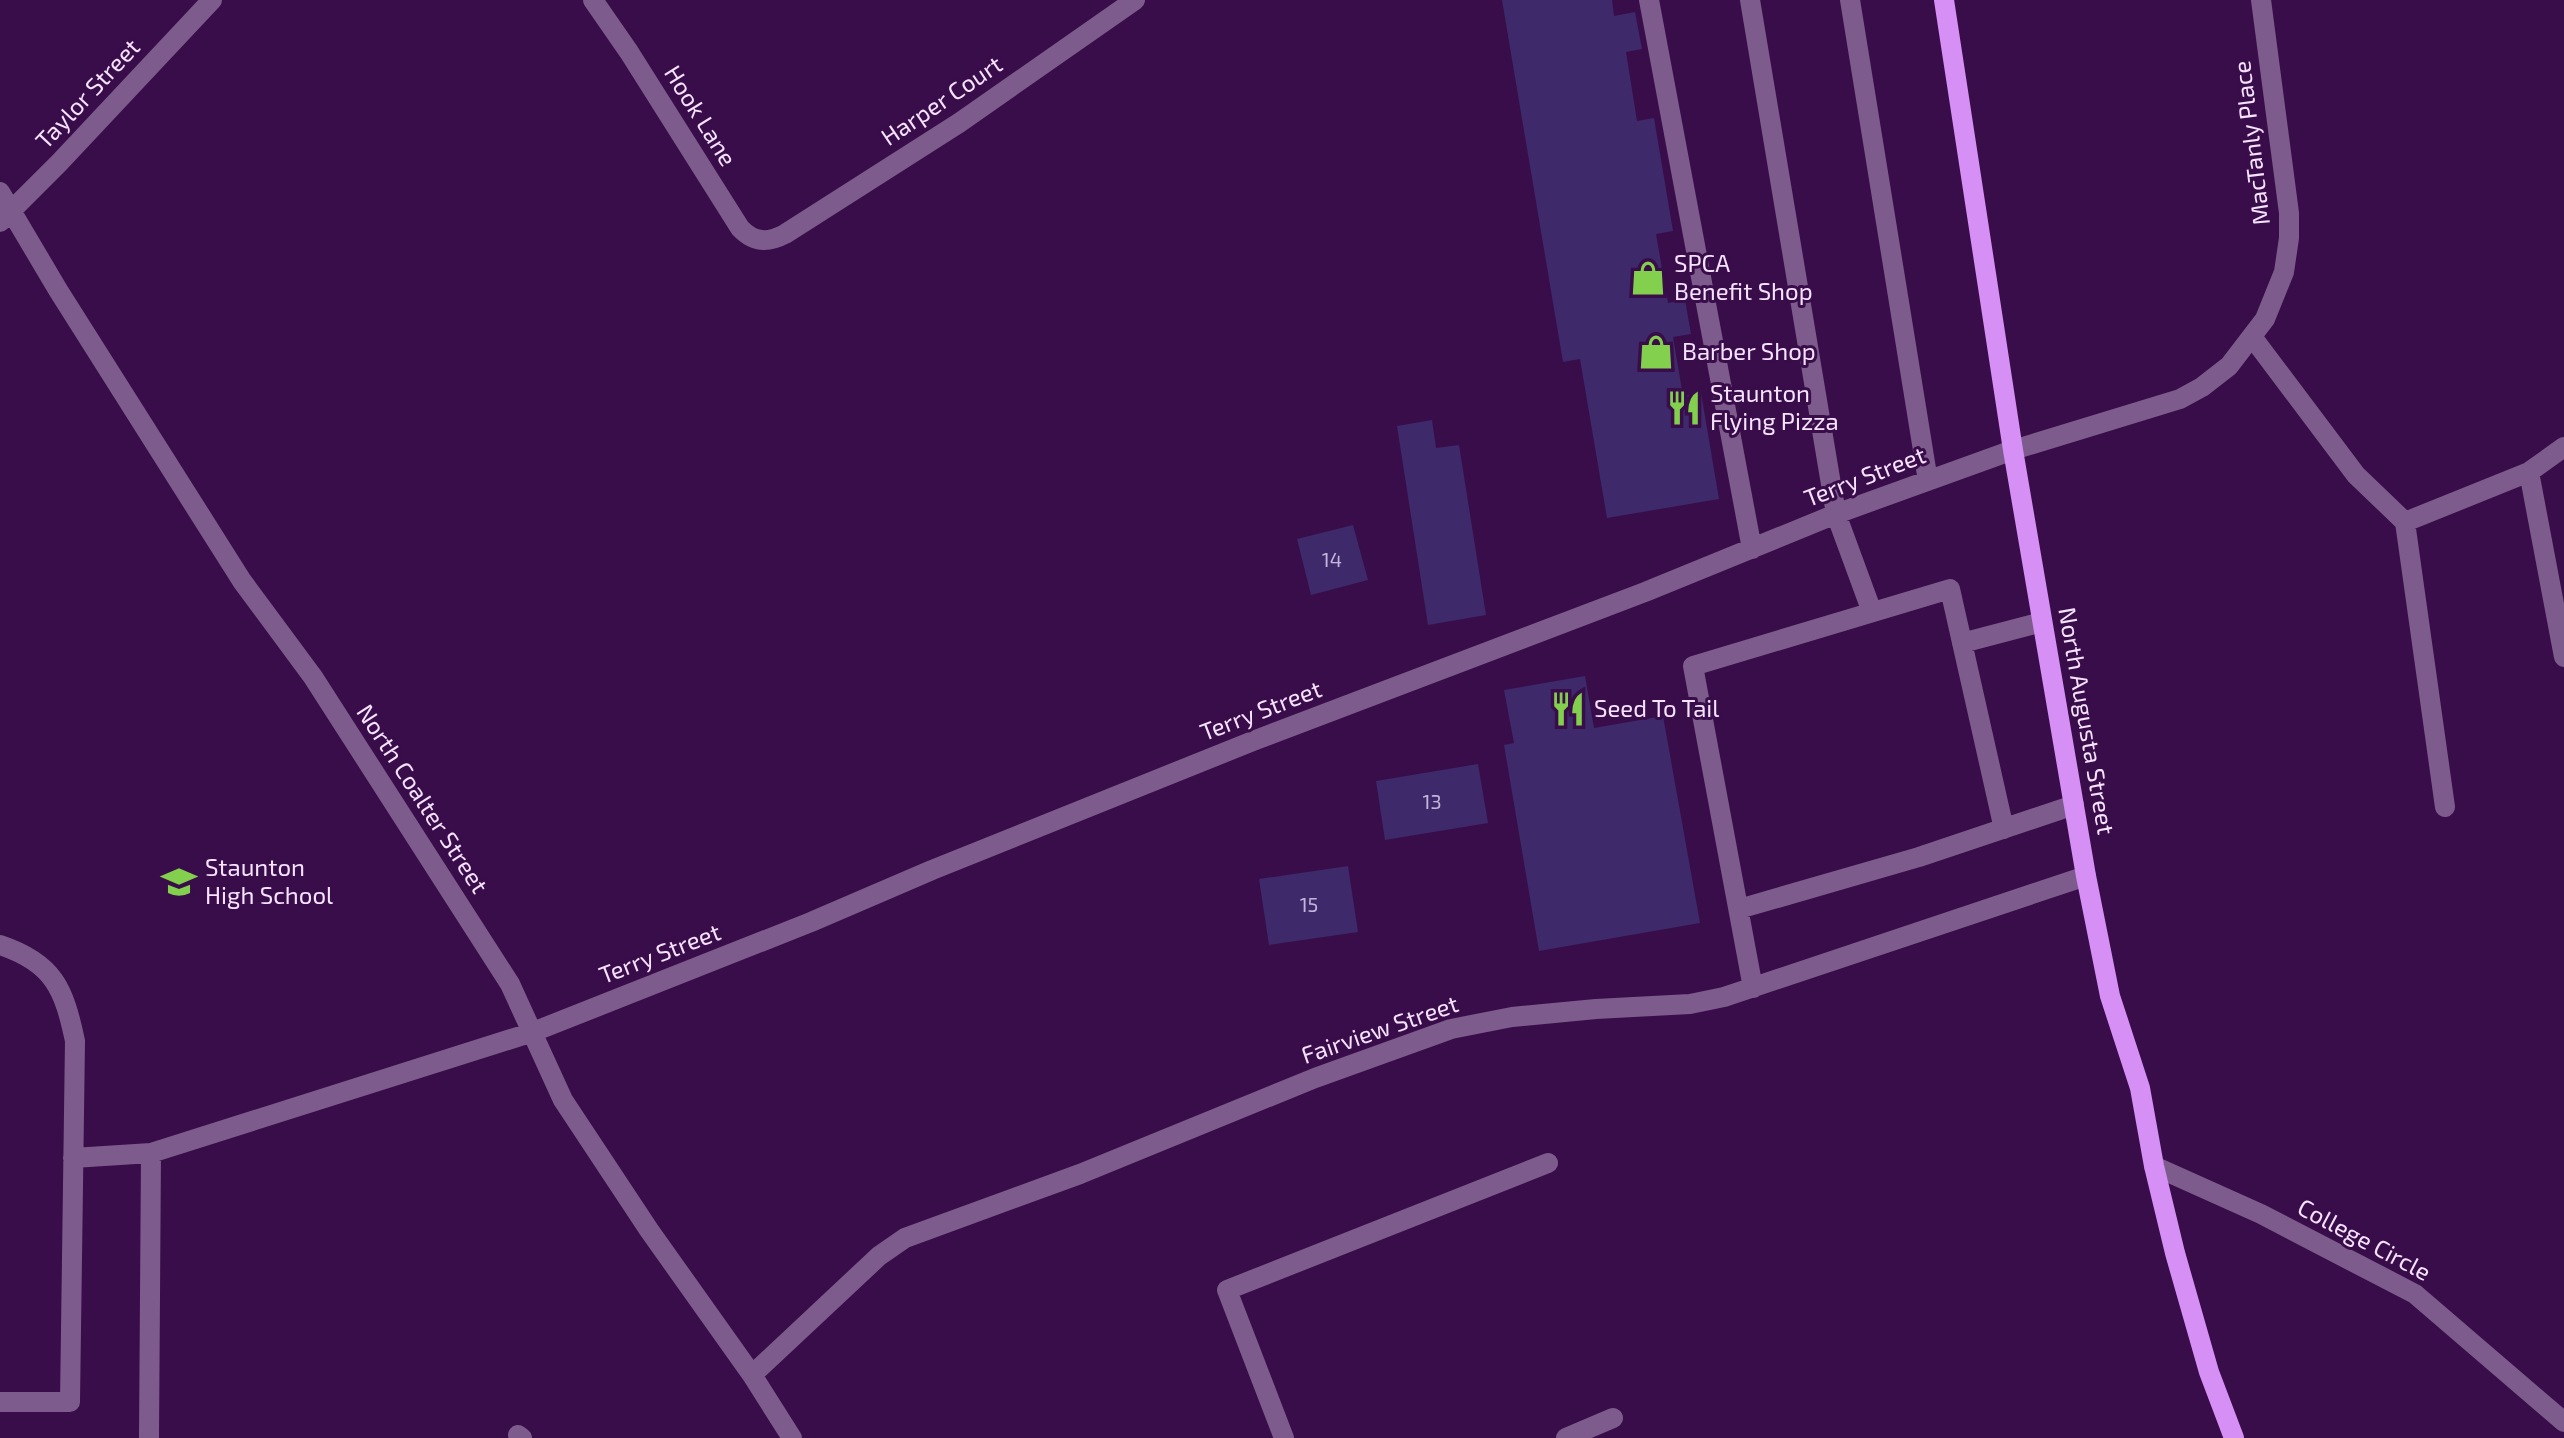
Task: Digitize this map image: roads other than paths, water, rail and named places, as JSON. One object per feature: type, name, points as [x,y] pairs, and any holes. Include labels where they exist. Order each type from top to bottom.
[{"type":"main road","name":"North Augusta Street","points":[[1944,0],[2013,450],[2086,876],[2110,996],[2140,1088],[2154,1166],[2175,1253],[2209,1372],[2234,1438]]},
{"type":"street","name":"Taylor Street","points":[[4,208],[59,163],[212,0]]},
{"type":"street","name":"Hook Lane","points":[[593,0],[740,228],[756,240],[774,240]]},
{"type":"street","name":"Harper Court","points":[[774,240],[959,123],[1135,0]]},
{"type":"street","points":[[1649,0],[1752,549]]},
{"type":"street","points":[[1750,0],[1836,514],[1872,612]]},
{"type":"street","points":[[1850,0],[1928,481]]},
{"type":"street","name":"MacTanly Place","points":[[2013,450],[2180,399],[2216,377],[2253,338],[2273,304],[2284,272],[2289,213],[2261,0]]},
{"type":"street","name":"North Coalter Street","points":[[4,208],[242,581],[313,677],[510,984],[563,1100],[792,1438]]},
{"type":"street","points":[[2253,338],[2356,475],[2405,522],[2445,807]]},
{"type":"street","points":[[2405,522],[2529,472],[2564,447]]},
{"type":"street","name":"Terry Street","points":[[73,1158],[151,1153],[533,1032],[1253,741],[1836,514],[2013,450]]},
{"type":"street","points":[[2529,472],[2564,657]]},
{"type":"street","points":[[1753,988],[1693,666],[1950,589],[2004,829]]},
{"type":"street","points":[[1962,643],[2042,622]]},
{"type":"street","points":[[1739,909],[1919,857],[2074,805]]},
{"type":"street","name":"Fairview Street","points":[[752,1375],[879,1256],[905,1238],[1080,1174],[1315,1078],[1451,1029],[1526,1016],[1690,1004],[1753,988],[2086,876]]},
{"type":"street","points":[[0,945],[24,953],[48,972],[66,1002],[75,1041],[70,1402],[0,1402]]},
{"type":"street","points":[[149,1438],[151,1153]]},
{"type":"street","points":[[1284,1438],[1227,1290],[1548,1163]]},
{"type":"street","name":"College Circle","points":[[2154,1166],[2261,1214],[2415,1294],[2564,1422]]},
{"type":"street","points":[[1566,1438],[1613,1418]]},
{"type":"place","name":"SPCA Benefit Shop","points":[[1648,278]]},
{"type":"place","name":"Barber Shop","points":[[1656,352]]},
{"type":"place","name":"Staunton Flying Pizza","points":[[1684,408]]},
{"type":"place","name":"Seed To Tail","points":[[1568,709]]},
{"type":"place","name":"Staunton High School","points":[[179,882]]}]
